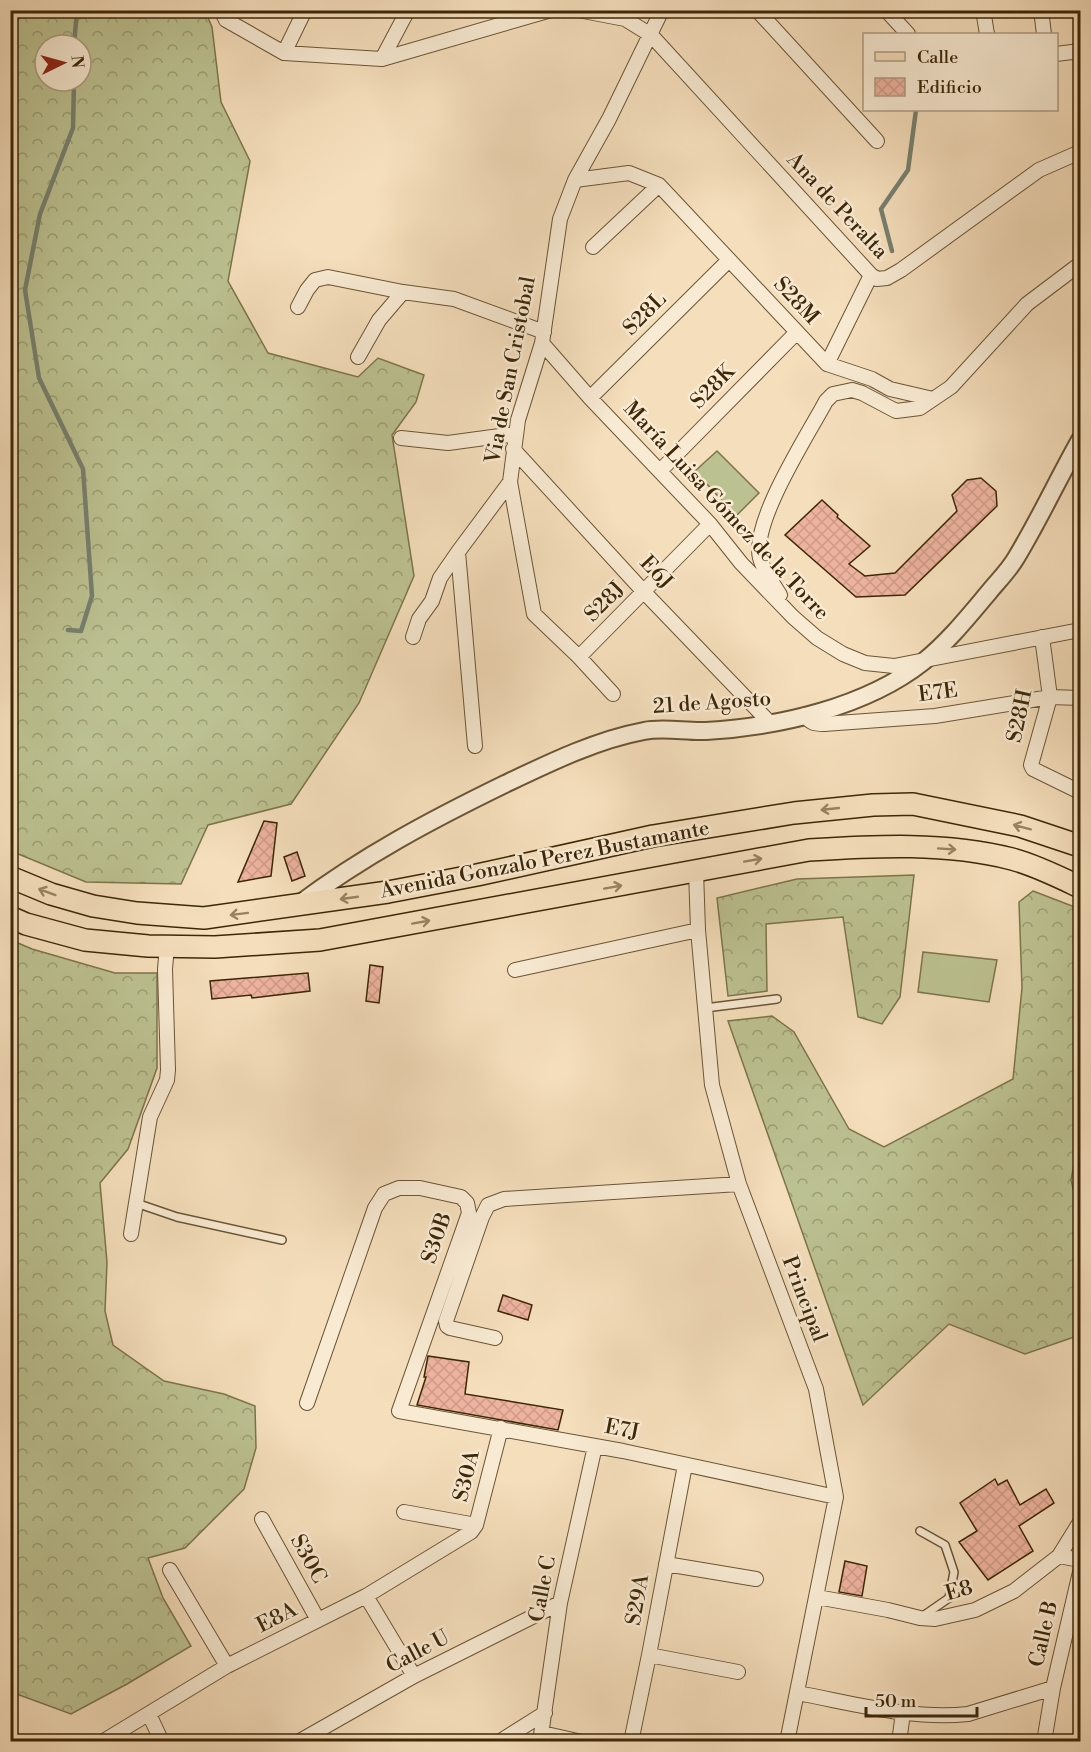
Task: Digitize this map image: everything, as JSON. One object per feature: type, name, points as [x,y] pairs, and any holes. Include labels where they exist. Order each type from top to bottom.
[{"type":"main road","name":"Avenida Gonzalo Perez Bustamante","points":[[10,877],[51,894],[93,906],[137,914],[204,918],[297,906],[466,878],[653,836],[794,813],[873,805],[913,804],[1020,826],[1080,846]]},
{"type":"main road","name":"Avenida Gonzalo Perez Bustamante","points":[[10,917],[26,924],[85,940],[215,947],[320,940],[808,850],[880,845],[954,850],[1012,859],[1080,886]]},
{"type":"street","points":[[221,10],[226,20],[285,52],[382,59],[551,10]]},
{"type":"street","points":[[285,52],[305,10]]},
{"type":"street","points":[[382,59],[408,10]]},
{"type":"street","name":"Ana de Peralta","points":[[578,10],[625,19],[651,35],[871,275],[882,280],[1039,170],[1080,152]]},
{"type":"street","name":"Via de San Cristobal","points":[[413,637],[419,619],[432,601],[440,578],[510,482],[518,420],[543,337],[560,219],[575,180],[609,118],[662,10]]},
{"type":"street","points":[[757,10],[878,141]]},
{"type":"street","points":[[886,10],[907,33]]},
{"type":"street","points":[[983,10],[987,33]]},
{"type":"street","points":[[1041,10],[1044,33]]},
{"type":"street","points":[[1058,54],[1080,51]]},
{"type":"street","name":"S28M","points":[[575,180],[629,173],[659,185],[827,364],[872,379],[890,389],[933,399]]},
{"type":"street","points":[[593,248],[659,185]]},
{"type":"street","name":"S28L","points":[[590,398],[729,260]]},
{"type":"street","points":[[793,617],[760,558],[760,530],[772,500],[826,400],[833,394],[852,390],[896,411],[920,408],[951,387],[1027,304],[1080,264]]},
{"type":"street","points":[[827,364],[871,275]]},
{"type":"street","points":[[298,308],[315,280],[328,277],[403,292],[454,299],[543,337]]},
{"type":"street","points":[[358,357],[379,320],[403,292]]},
{"type":"street","name":"S28K","points":[[660,471],[797,332]]},
{"type":"street","name":"María Luisa Gómez de la Torre","points":[[543,337],[590,398],[710,524],[741,563],[793,617],[830,648],[865,663],[894,666],[1080,630]]},
{"type":"street","points":[[401,438],[448,443],[515,434]]},
{"type":"street","name":"21 de Agosto","points":[[297,906],[341,873],[406,834],[539,768],[594,745],[646,730],[704,731],[771,724],[867,695],[896,681],[923,662],[953,634],[1014,561],[1078,447]]},
{"type":"street","name":"E6J","points":[[513,449],[644,592],[771,724]]},
{"type":"street","points":[[510,482],[534,614],[579,657],[613,694]]},
{"type":"street","name":"S28J","points":[[579,657],[710,524]]},
{"type":"street","points":[[458,552],[475,746]]},
{"type":"street","name":"S28H","points":[[1042,637],[1050,698],[1032,767],[1080,792]]},
{"type":"street","name":"E7E","points":[[805,715],[815,724],[824,724],[935,716],[1050,698],[1080,698]]},
{"type":"street","name":"Principal","points":[[696,871],[698,930],[712,1085],[739,1184],[816,1389],[836,1497],[787,1742]]},
{"type":"street","points":[[515,970],[698,930]]},
{"type":"street","points":[[130,1234],[150,1117],[167,1080],[165,969],[167,946]]},
{"type":"street","points":[[495,1338],[450,1328],[446,1321],[488,1205],[504,1199],[739,1184]]},
{"type":"street","name":"S30B","points":[[307,1403],[375,1208],[384,1194],[399,1188],[420,1188],[461,1197],[467,1203],[469,1213],[399,1411]]},
{"type":"street","name":"E7J","points":[[399,1411],[595,1446],[836,1497]]},
{"type":"street","name":"S30A","points":[[474,1529],[501,1428]]},
{"type":"street","name":"Calle C","points":[[541,1738],[560,1603],[595,1446]]},
{"type":"street","name":"S29A","points":[[631,1742],[685,1465]]},
{"type":"street","points":[[404,1512],[474,1529]]},
{"type":"street","name":"S30C","points":[[262,1519],[318,1620]]},
{"type":"street","name":"E8","points":[[817,1597],[920,1618],[935,1619],[975,1611],[1014,1591],[1059,1556],[1080,1522]]},
{"type":"street","name":"E8A","points":[[102,1742],[227,1666],[366,1596],[474,1529]]},
{"type":"street","points":[[1059,1556],[1080,1560]]},
{"type":"street","points":[[666,1564],[756,1579]]},
{"type":"street","points":[[170,1570],[227,1666]]},
{"type":"street","name":"Calle B","points":[[1044,1742],[1053,1688],[1080,1572]]},
{"type":"street","points":[[366,1596],[414,1676]]},
{"type":"street","name":"Calle U","points":[[298,1742],[414,1676],[560,1603]]},
{"type":"street","points":[[649,1655],[738,1672]]},
{"type":"street","points":[[797,1693],[903,1713],[955,1716],[1053,1688]]},
{"type":"street","points":[[499,1742],[545,1713]]},
{"type":"street","points":[[899,1742],[903,1713]]},
{"type":"street","points":[[149,1714],[162,1742]]},
{"type":"street","points":[[10,1736],[13,1742]]},
{"type":"street","points":[[541,1738],[582,1742]]},
{"type":"lane","points":[[705,1008],[777,999]]},
{"type":"lane","points":[[136,1203],[177,1217],[282,1240]]},
{"type":"lane","points":[[920,1531],[945,1545],[954,1572],[949,1598],[920,1618]]},
{"type":"green space","points":[[10,11],[205,11],[212,27],[221,102],[250,161],[228,281],[268,353],[358,377],[378,358],[424,375],[416,402],[392,435],[414,576],[359,703],[291,804],[208,825],[181,884],[86,882],[11,851]]},
{"type":"green space","points":[[717,451],[759,493],[736,516],[695,471]]},
{"type":"green space","points":[[914,875],[900,997],[882,1024],[858,1017],[843,917],[766,924],[767,991],[728,996],[717,898],[797,879]]},
{"type":"green space","points":[[1033,891],[1080,909],[1080,1132],[1071,1180],[1080,1218],[1080,1335],[1025,1354],[949,1324],[863,1405],[728,1021],[772,1016],[794,1032],[849,1129],[884,1147],[1013,1079],[1022,988],[1019,902]]},
{"type":"green space","points":[[11,940],[32,949],[115,973],[157,973],[157,1068],[128,1149],[100,1183],[107,1262],[105,1311],[113,1345],[164,1381],[224,1394],[255,1406],[256,1448],[244,1489],[185,1548],[148,1558],[163,1598],[191,1646],[71,1714],[11,1692]]},
{"type":"green space","points":[[923,952],[997,960],[989,1002],[918,992]]},
{"type":"building","points":[[981,478],[996,491],[997,506],[905,595],[856,597],[785,535],[822,500],[838,515],[837,517],[870,546],[849,564],[865,576],[895,573],[957,511],[952,495],[967,480]]},
{"type":"building","points":[[264,821],[277,823],[271,876],[238,882]]},
{"type":"building","points":[[297,852],[305,876],[292,881],[284,857]]},
{"type":"building","points":[[370,965],[383,967],[379,1003],[366,1001]]},
{"type":"building","points":[[308,973],[310,991],[252,998],[251,995],[212,999],[210,981]]},
{"type":"building","points":[[503,1295],[532,1305],[528,1320],[498,1311]]},
{"type":"building","points":[[428,1356],[469,1362],[465,1394],[563,1410],[558,1430],[417,1405],[426,1377],[424,1377]]},
{"type":"building","points":[[995,1479],[998,1485],[1007,1480],[1020,1505],[1046,1489],[1054,1503],[1019,1526],[1033,1551],[988,1580],[959,1542],[977,1531],[960,1503]]},
{"type":"building","points":[[845,1561],[867,1566],[862,1596],[839,1592]]},
{"type":"waterway","points":[[75,33],[77,10]]},
{"type":"waterway","points":[[68,630],[81,631],[92,596],[83,469],[39,378],[25,290],[40,214],[73,128],[74,93]]},
{"type":"waterway","points":[[892,251],[881,209],[908,170],[916,111]]}]
